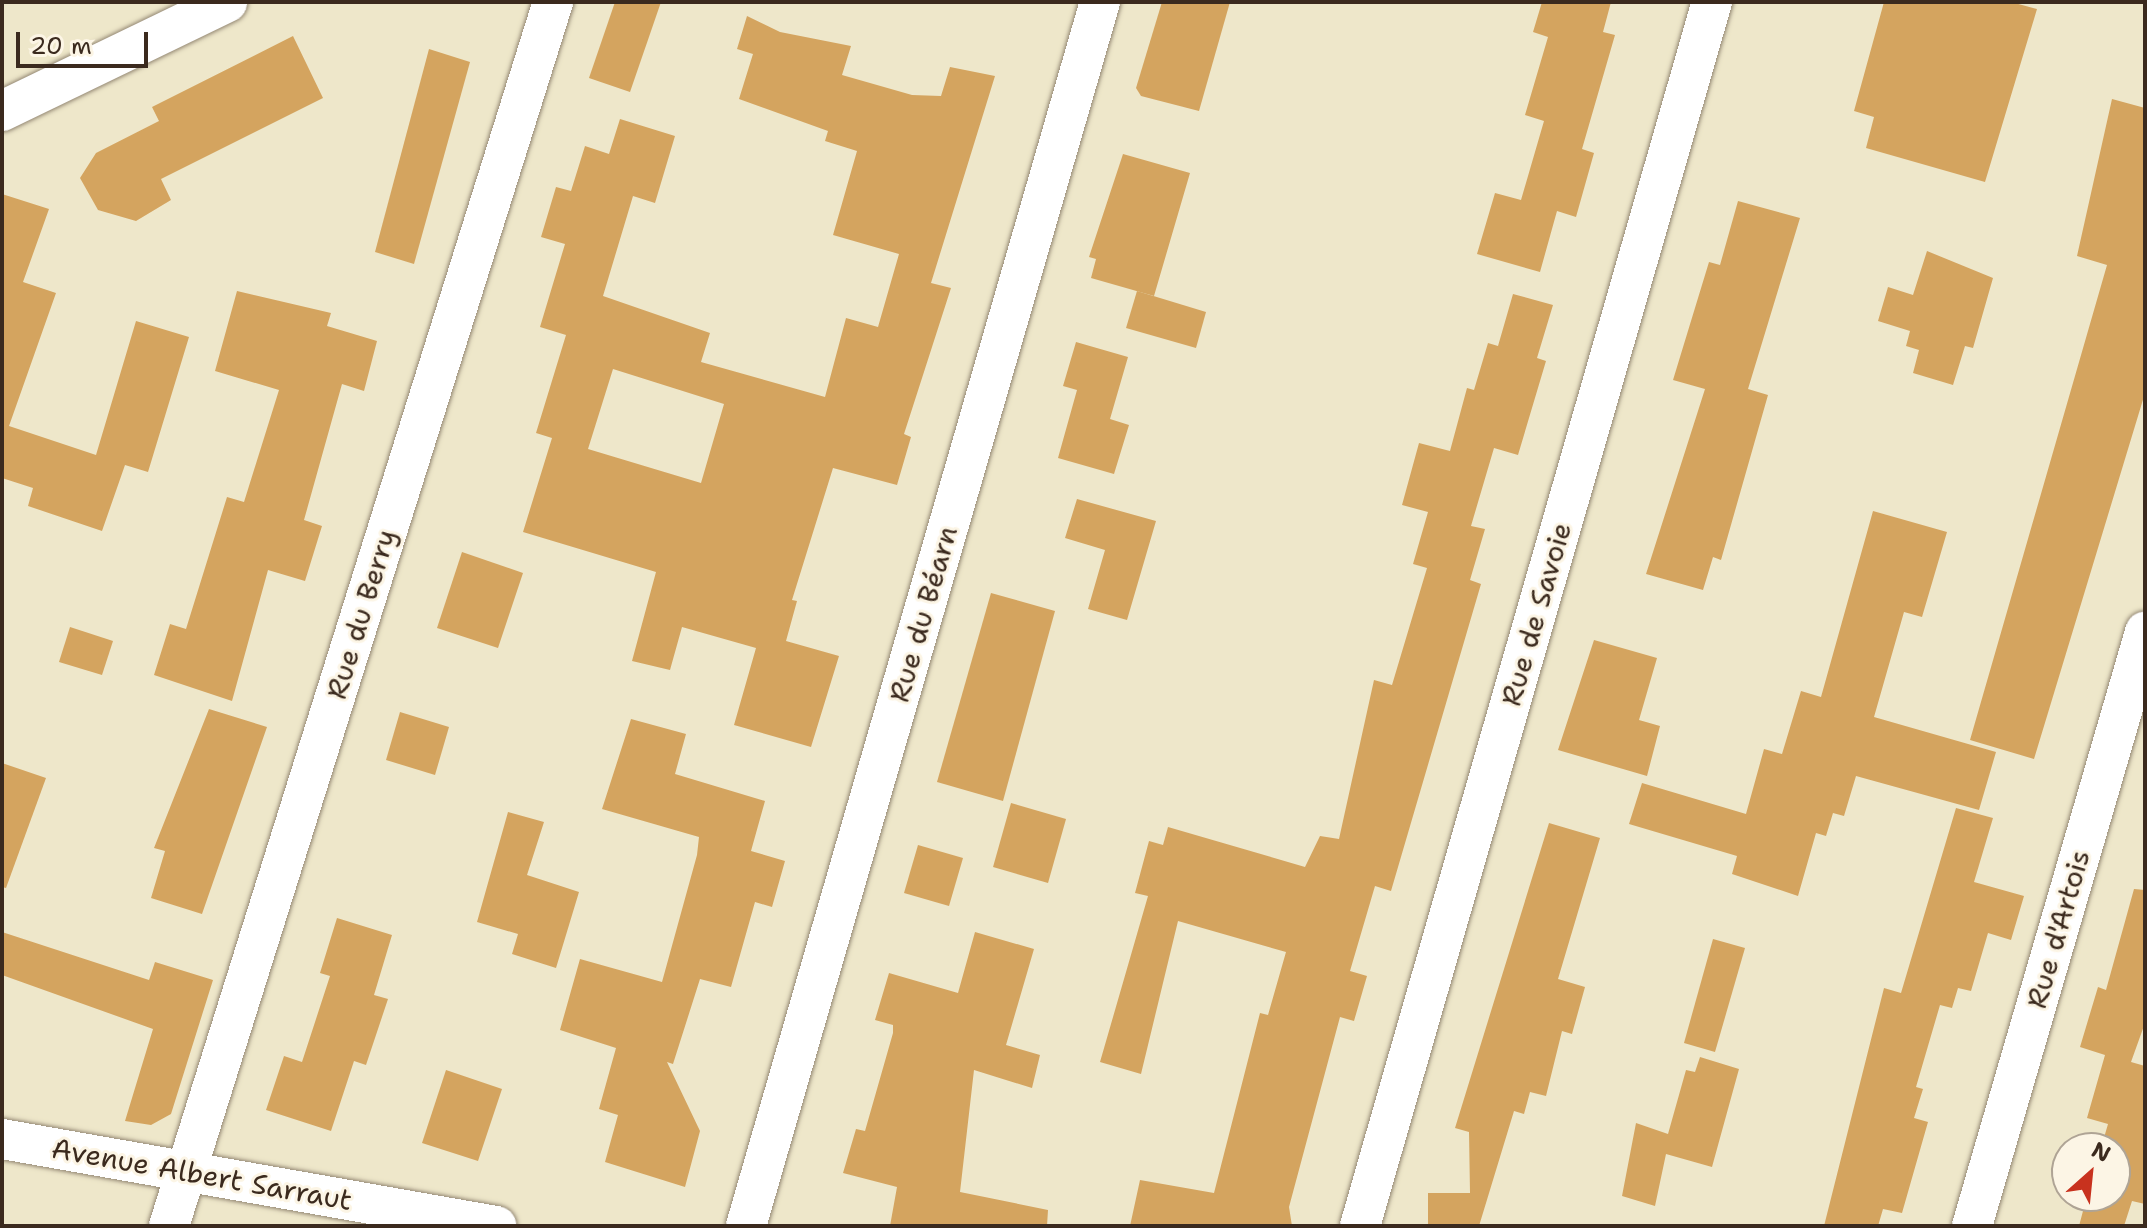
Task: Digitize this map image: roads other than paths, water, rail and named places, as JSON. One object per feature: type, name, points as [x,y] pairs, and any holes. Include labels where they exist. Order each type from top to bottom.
[{"type":"street","points":[[2,111],[227,2]]},
{"type":"street","name":"Rue du Berry","points":[[169,1226],[553,2]]},
{"type":"street","name":"Rue du Béarn","points":[[746,1226],[1100,2]]},
{"type":"street","name":"Rue de Savoie","points":[[1360,1226],[1712,2]]},
{"type":"street","name":"Rue d'Artois","points":[[1972,1226],[2145,632]]},
{"type":"street","name":"Avenue Albert Sarraut","points":[[2,1139],[496,1226]]}]
